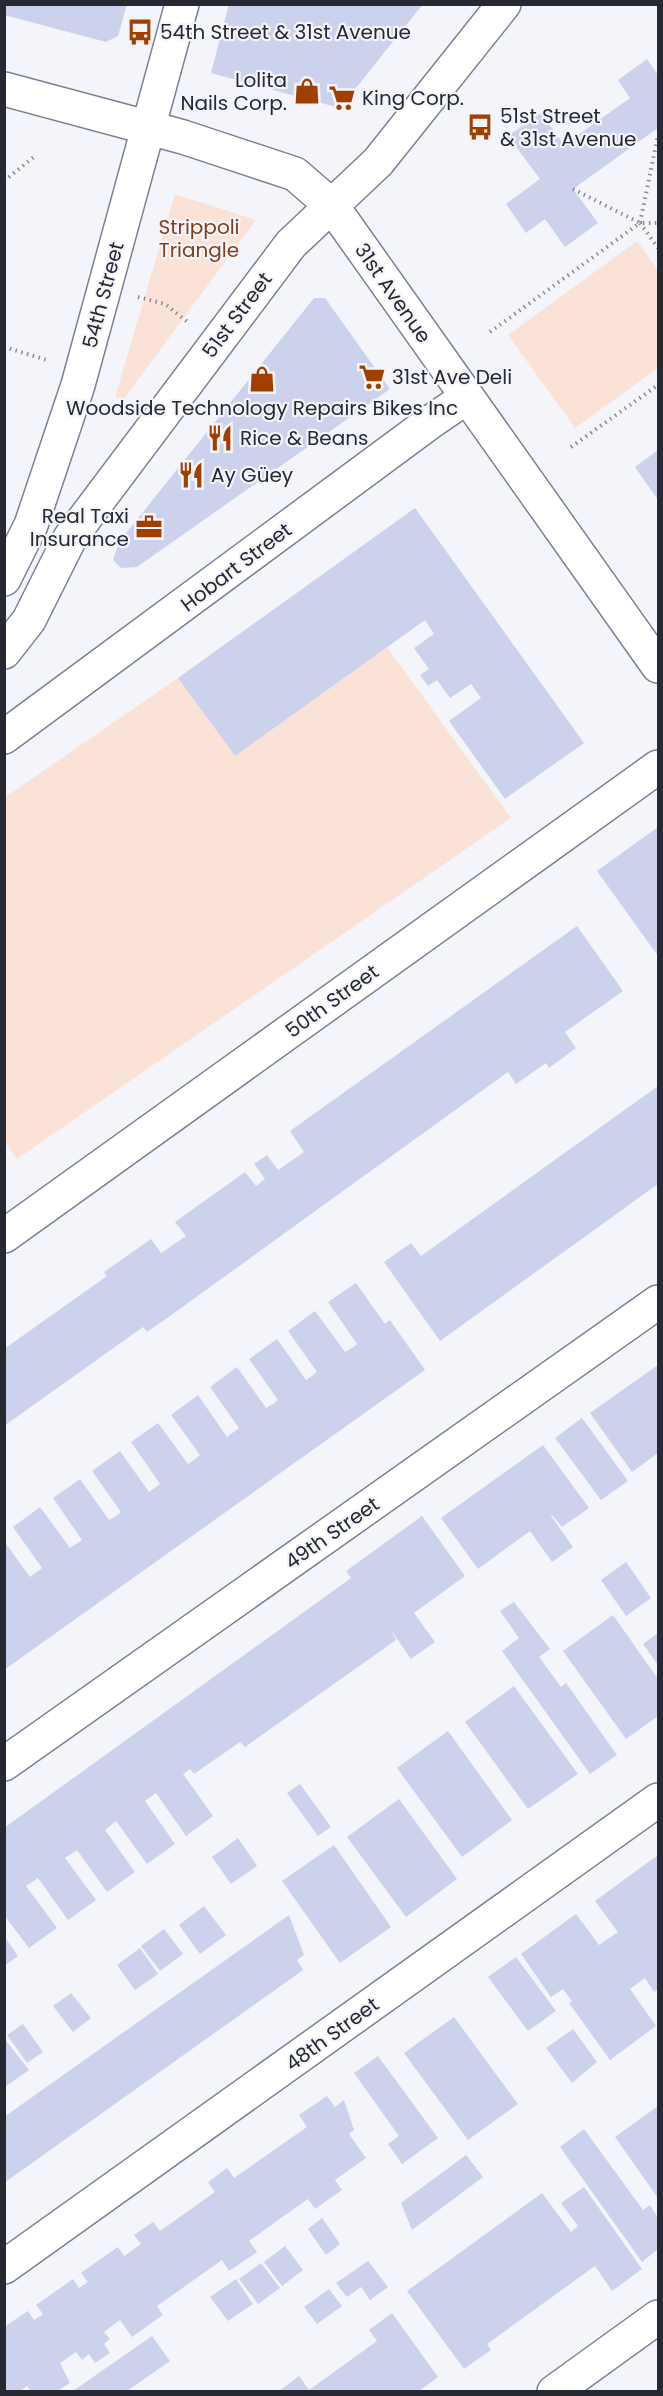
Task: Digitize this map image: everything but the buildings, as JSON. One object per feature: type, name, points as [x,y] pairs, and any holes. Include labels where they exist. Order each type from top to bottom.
[{"type":"street","name":"54th Street","points":[[4,579],[31,525],[78,385],[182,4]]},
{"type":"street","name":"51st Street","points":[[4,652],[29,620],[70,538],[291,244],[378,162],[504,4]]},
{"type":"street","name":"31st Avenue","points":[[4,89],[148,128],[295,174],[332,206],[658,666]]},
{"type":"street","name":"Hobart Street","points":[[4,737],[429,423],[468,397]]},
{"type":"street","name":"50th Street","points":[[4,1236],[658,767]]},
{"type":"street","name":"49th Street","points":[[4,1764],[658,1302]]},
{"type":"street","name":"48th Street","points":[[4,2267],[658,1800]]},
{"type":"street","points":[[570,2387],[658,2316]]},
{"type":"path","points":[[490,332],[640,223],[658,135]]},
{"type":"path","points":[[4,181],[35,156]]},
{"type":"path","points":[[573,189],[640,223],[658,223]]},
{"type":"path","points":[[640,223],[658,248]]},
{"type":"path","points":[[134,296],[165,304],[192,325]]},
{"type":"path","points":[[4,347],[52,362]]},
{"type":"path","points":[[571,447],[658,385]]},
{"type":"green space","name":"Strippoli Triangle","points":[[175,194],[256,220],[123,400],[115,397]]},
{"type":"green space","points":[[637,241],[658,270],[658,368],[575,428],[508,335]]},
{"type":"green space","points":[[387,647],[511,818],[17,1159],[4,1141],[4,798],[178,678],[235,756]]},
{"type":"place","name":"54th Street & 31st Avenue","points":[[140,32]]},
{"type":"place","name":"Lolita Nails Corp.","points":[[307,91]]},
{"type":"place","name":"King Corp.","points":[[342,98]]},
{"type":"place","name":"51st Street & 31st Avenue","points":[[480,127]]},
{"type":"place","name":"31st Ave Deli","points":[[372,377]]},
{"type":"place","name":"Woodside Technology Repairs Bikes Inc","points":[[262,379]]},
{"type":"place","name":"Rice & Beans","points":[[220,438]]},
{"type":"place","name":"Ay Güey","points":[[191,475]]},
{"type":"place","name":"Real Taxi Insurance","points":[[149,527]]}]
